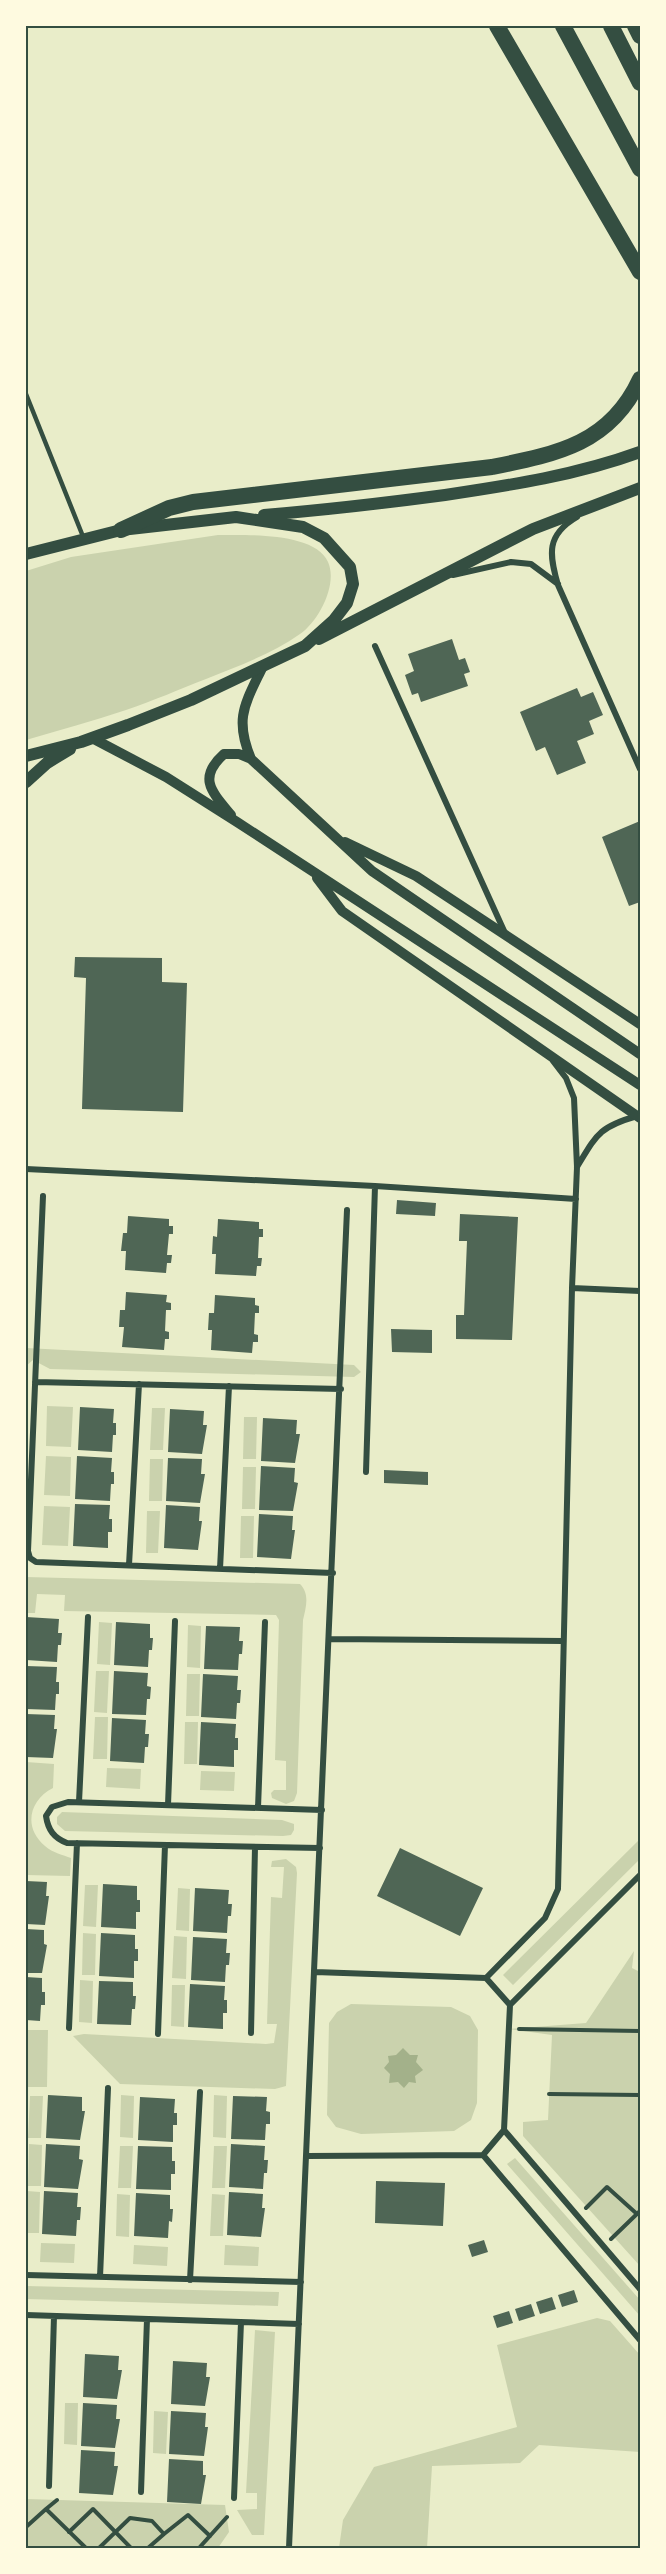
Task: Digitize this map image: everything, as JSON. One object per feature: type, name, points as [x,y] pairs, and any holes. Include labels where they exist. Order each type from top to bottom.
[{"type":"highway","points":[[497,26],[640,272]]},
{"type":"highway","points":[[563,26],[640,169]]},
{"type":"highway","points":[[611,26],[640,83]]},
{"type":"highway","points":[[635,26],[640,36]]},
{"type":"highway","points":[[121,530],[169,508],[193,502],[492,467],[529,460],[566,448],[601,432],[630,401],[640,379]]},
{"type":"main road","points":[[26,554],[121,530],[236,517],[349,508],[523,484],[606,464],[640,452]]},
{"type":"main road","points":[[26,756],[87,740],[191,699],[305,646],[533,529],[640,488]]},
{"type":"main road","points":[[236,517],[303,527],[324,538],[350,567],[353,584],[347,603],[334,620],[305,646]]},
{"type":"main road","points":[[26,782],[47,763],[87,740]]},
{"type":"street","points":[[599,504],[572,520],[559,532],[550,547],[551,563],[558,585],[640,769]]},
{"type":"street","points":[[425,584],[477,568],[511,562],[531,564],[558,585]]},
{"type":"street","points":[[375,646],[506,935]]},
{"type":"street","points":[[251,759],[243,739],[242,720],[246,702],[263,666]]},
{"type":"street","points":[[87,740],[166,777],[640,1084]]},
{"type":"street","points":[[237,822],[211,791],[209,778],[213,764],[224,754],[239,754],[251,759],[372,871],[640,1054]]},
{"type":"street","points":[[334,836],[416,876],[640,1024]]},
{"type":"street","points":[[312,871],[342,911],[639,1117]]},
{"type":"street","points":[[486,1978],[545,1918],[558,1889],[572,1288],[577,1167],[574,1098],[566,1078],[545,1052]]},
{"type":"street","points":[[577,1167],[597,1134],[615,1123],[639,1117]]},
{"type":"street","points":[[26,1169],[375,1185],[576,1199]]},
{"type":"street","points":[[366,1472],[375,1185]]},
{"type":"street","points":[[43,1196],[28,1551],[30,1558],[36,1562],[333,1573]]},
{"type":"street","points":[[289,2548],[347,1210]]},
{"type":"street","points":[[572,1288],[640,1291]]},
{"type":"street","points":[[35,1382],[341,1389]]},
{"type":"street","points":[[129,1565],[139,1384]]},
{"type":"street","points":[[220,1569],[229,1386]]},
{"type":"street","points":[[79,1802],[88,1617]]},
{"type":"street","points":[[168,1805],[175,1621]]},
{"type":"street","points":[[258,1808],[265,1622]]},
{"type":"street","points":[[330,1639],[563,1641]]},
{"type":"street","points":[[320,1848],[77,1843],[58,1840],[48,1827],[46,1816],[52,1807],[60,1803],[79,1802],[322,1810]]},
{"type":"street","points":[[69,2028],[77,1843]]},
{"type":"street","points":[[158,2034],[165,1845]]},
{"type":"street","points":[[251,2033],[255,1847]]},
{"type":"street","points":[[307,2156],[483,2155],[504,2130],[510,2005],[640,1875]]},
{"type":"street","points":[[315,1972],[486,1978],[510,2005]]},
{"type":"street","points":[[100,2277],[108,2088]]},
{"type":"street","points":[[190,2280],[200,2092]]},
{"type":"street","points":[[504,2130],[640,2289]]},
{"type":"street","points":[[483,2155],[640,2340]]},
{"type":"street","points":[[26,2275],[301,2282]]},
{"type":"street","points":[[26,2314],[299,2324]]},
{"type":"street","points":[[49,2486],[54,2316]]},
{"type":"street","points":[[141,2492],[147,2319]]},
{"type":"street","points":[[234,2498],[241,2322]]},
{"type":"lane","points":[[26,394],[84,539]]},
{"type":"path","points":[[509,2029],[640,2031]]},
{"type":"path","points":[[549,2094],[640,2095]]},
{"type":"path","points":[[578,2215],[607,2187],[639,2213],[604,2246]]},
{"type":"path","points":[[26,2527],[57,2500]]},
{"type":"path","points":[[46,2509],[86,2548]]},
{"type":"path","points":[[69,2532],[93,2509],[131,2548]]},
{"type":"path","points":[[148,2548],[188,2515],[210,2535]]},
{"type":"path","points":[[199,2548],[227,2517]]},
{"type":"path","points":[[99,2548],[130,2518],[152,2521],[164,2534]]},
{"type":"shaded area","points":[[218,535],[279,537],[309,545],[321,552],[328,562],[331,581],[320,611],[307,628],[266,654],[166,695],[114,714],[26,740],[26,571],[71,557]]},
{"type":"shaded area","points":[[26,1348],[354,1365],[361,1372],[354,1377],[50,1369],[33,1360],[26,1366]]},
{"type":"shaded area","points":[[47,1406],[73,1407],[71,1447],[46,1446]]},
{"type":"shaded area","points":[[152,1408],[165,1408],[163,1450],[150,1450]]},
{"type":"shaded area","points":[[244,1417],[257,1417],[256,1459],[243,1459]]},
{"type":"shaded area","points":[[46,1456],[71,1457],[70,1496],[44,1495]]},
{"type":"shaded area","points":[[150,1459],[163,1459],[162,1501],[149,1501]]},
{"type":"shaded area","points":[[243,1467],[256,1467],[255,1509],[242,1509]]},
{"type":"shaded area","points":[[44,1506],[70,1507],[68,1546],[42,1545]]},
{"type":"shaded area","points":[[147,1511],[160,1511],[158,1553],[146,1553]]},
{"type":"shaded area","points":[[241,1516],[254,1516],[253,1558],[240,1558]]},
{"type":"shaded area","points":[[26,1577],[300,1584],[305,1592],[306,1601],[303,1620],[297,1793],[294,1801],[286,1804],[272,1798],[271,1793],[274,1790],[286,1790],[286,1761],[275,1760],[279,1620],[276,1615],[64,1611],[65,1595],[37,1594],[35,1613],[26,1613]]},
{"type":"shaded area","points":[[99,1622],[112,1623],[110,1665],[97,1664]]},
{"type":"shaded area","points":[[188,1625],[201,1626],[200,1668],[187,1667]]},
{"type":"shaded area","points":[[96,1671],[109,1671],[107,1713],[94,1712]]},
{"type":"shaded area","points":[[187,1674],[200,1674],[199,1716],[186,1716]]},
{"type":"shaded area","points":[[95,1717],[108,1717],[107,1759],[93,1759]]},
{"type":"shaded area","points":[[185,1722],[198,1722],[197,1764],[184,1764]]},
{"type":"shaded area","points":[[26,1762],[54,1764],[53,1788],[45,1793],[34,1807],[32,1823],[38,1839],[45,1846],[71,1858],[70,1876],[26,1875]]},
{"type":"shaded area","points":[[107,1768],[141,1769],[140,1789],[106,1787]]},
{"type":"shaded area","points":[[201,1771],[235,1772],[234,1791],[200,1790]]},
{"type":"shaded area","points":[[62,1812],[282,1820],[294,1824],[294,1830],[291,1835],[283,1836],[65,1831],[57,1824],[57,1817]]},
{"type":"shaded area","points":[[640,1839],[640,1859],[513,1985],[503,1975]]},
{"type":"shaded area","points":[[286,1859],[296,1867],[297,1873],[286,2086],[275,2089],[120,2084],[73,2036],[84,2034],[274,2043],[277,2024],[267,2024],[271,1897],[282,1898],[284,1867],[271,1867],[272,1861]]},
{"type":"shaded area","points":[[85,1885],[98,1885],[96,1927],[83,1926]]},
{"type":"shaded area","points":[[178,1888],[190,1889],[189,1931],[176,1930]]},
{"type":"shaded area","points":[[83,1933],[96,1934],[95,1975],[82,1975]]},
{"type":"shaded area","points":[[174,1936],[187,1937],[186,1979],[172,1978]]},
{"type":"shaded area","points":[[634,1951],[632,1968],[640,1972],[640,2266],[523,2136],[523,2122],[548,2120],[552,2035],[509,2029],[586,2023]]},
{"type":"shaded area","points":[[80,1980],[93,1981],[92,2023],[79,2022]]},
{"type":"shaded area","points":[[172,1985],[185,1985],[184,2027],[171,2026]]},
{"type":"shaded area","points":[[351,2004],[451,2007],[470,2016],[478,2030],[477,2103],[471,2120],[454,2131],[361,2134],[336,2127],[327,2115],[329,2023],[337,2012]]},
{"type":"shaded area","points":[[26,2030],[48,2030],[47,2087],[28,2087],[26,2160]]},
{"type":"shaded area","points":[[403,2048],[410,2055],[418,2055],[416,2062],[423,2070],[415,2076],[416,2083],[409,2082],[404,2088],[398,2082],[389,2083],[390,2074],[384,2068],[389,2062],[388,2056],[396,2055]]},
{"type":"shaded area","points":[[121,2095],[134,2096],[133,2138],[120,2137]]},
{"type":"shaded area","points":[[214,2095],[227,2096],[226,2138],[213,2137]]},
{"type":"shaded area","points":[[30,2096],[43,2096],[41,2138],[28,2138]]},
{"type":"shaded area","points":[[29,2144],[42,2145],[41,2186],[28,2186]]},
{"type":"shaded area","points":[[120,2146],[133,2146],[131,2188],[118,2188]]},
{"type":"shaded area","points":[[214,2146],[227,2146],[225,2188],[212,2188]]},
{"type":"shaded area","points":[[515,2158],[640,2300],[640,2316],[507,2164]]},
{"type":"shaded area","points":[[27,2191],[40,2192],[39,2233],[26,2233]]},
{"type":"shaded area","points":[[117,2194],[130,2195],[129,2237],[116,2236]]},
{"type":"shaded area","points":[[212,2194],[225,2195],[223,2236],[210,2236]]},
{"type":"shaded area","points":[[41,2243],[75,2244],[74,2263],[40,2262]]},
{"type":"shaded area","points":[[134,2245],[168,2247],[167,2266],[133,2264]]},
{"type":"shaded area","points":[[225,2245],[259,2247],[258,2266],[224,2265]]},
{"type":"shaded area","points":[[26,2286],[279,2292],[278,2306],[26,2299]]},
{"type":"shaded area","points":[[597,2318],[610,2321],[640,2355],[640,2452],[539,2445],[520,2463],[432,2466],[427,2548],[339,2548],[343,2520],[374,2467],[517,2427],[497,2345]]},
{"type":"shaded area","points":[[255,2330],[275,2332],[264,2535],[252,2535],[237,2510],[257,2509],[257,2493],[246,2493]]},
{"type":"shaded area","points":[[65,2403],[78,2403],[77,2445],[64,2444]]},
{"type":"shaded area","points":[[154,2411],[168,2412],[166,2454],[153,2453]]},
{"type":"shaded area","points":[[26,2499],[225,2505],[229,2532],[218,2548],[26,2548]]},
{"type":"building","points":[[452,639],[459,660],[465,658],[470,672],[464,674],[468,686],[421,702],[418,693],[412,695],[405,675],[414,671],[408,654]]},
{"type":"building","points":[[577,688],[581,697],[593,692],[603,715],[589,721],[594,734],[577,741],[586,763],[557,775],[545,747],[536,751],[520,712]]},
{"type":"building","points":[[640,821],[640,902],[629,906],[602,837]]},
{"type":"building","points":[[75,957],[162,958],[162,982],[187,983],[183,1112],[82,1109],[86,978],[74,977]]},
{"type":"building","points":[[397,1200],[436,1203],[435,1216],[396,1214]]},
{"type":"building","points":[[460,1214],[518,1217],[512,1340],[456,1339],[456,1315],[464,1315],[467,1241],[459,1241]]},
{"type":"building","points":[[128,1216],[169,1219],[169,1226],[173,1226],[173,1234],[169,1234],[167,1255],[172,1255],[171,1263],[167,1263],[166,1273],[125,1270],[126,1251],[121,1251],[123,1233],[127,1233]]},
{"type":"building","points":[[218,1219],[259,1222],[259,1229],[263,1229],[263,1237],[259,1237],[258,1258],[262,1258],[261,1266],[257,1266],[256,1276],[215,1274],[216,1254],[212,1254],[213,1236],[217,1237]]},
{"type":"building","points":[[126,1292],[167,1295],[166,1302],[171,1303],[171,1310],[166,1310],[165,1331],[169,1332],[169,1339],[165,1339],[164,1350],[122,1347],[124,1327],[119,1327],[120,1310],[125,1310]]},
{"type":"building","points":[[215,1295],[255,1298],[255,1305],[259,1306],[259,1313],[255,1313],[254,1334],[258,1335],[258,1342],[253,1342],[252,1353],[211,1350],[212,1330],[208,1330],[209,1313],[214,1313]]},
{"type":"building","points":[[391,1329],[432,1330],[432,1353],[392,1352]]},
{"type":"building","points":[[80,1407],[114,1409],[113,1423],[116,1423],[116,1435],[113,1435],[112,1452],[78,1450]]},
{"type":"building","points":[[170,1409],[204,1411],[203,1425],[207,1425],[202,1454],[168,1452]]},
{"type":"building","points":[[263,1418],[297,1420],[296,1434],[300,1434],[295,1463],[261,1461]]},
{"type":"building","points":[[77,1456],[112,1458],[111,1472],[114,1472],[114,1484],[111,1484],[110,1501],[75,1499]]},
{"type":"building","points":[[168,1458],[202,1459],[201,1474],[205,1474],[200,1503],[166,1501]]},
{"type":"building","points":[[261,1466],[295,1468],[294,1482],[298,1483],[293,1511],[259,1510]]},
{"type":"building","points":[[384,1470],[428,1472],[428,1485],[384,1483]]},
{"type":"building","points":[[75,1504],[110,1505],[109,1519],[112,1519],[112,1532],[108,1532],[108,1548],[73,1546]]},
{"type":"building","points":[[166,1505],[200,1507],[199,1521],[202,1521],[198,1550],[164,1548]]},
{"type":"building","points":[[259,1514],[293,1516],[292,1530],[295,1530],[291,1559],[257,1557]]},
{"type":"building","points":[[26,1617],[59,1619],[58,1633],[62,1633],[61,1645],[58,1645],[57,1662],[26,1660]]},
{"type":"building","points":[[116,1622],[150,1624],[150,1638],[153,1638],[152,1650],[149,1650],[148,1667],[114,1665]]},
{"type":"building","points":[[206,1626],[240,1627],[239,1641],[243,1641],[238,1670],[204,1669]]},
{"type":"building","points":[[26,1666],[57,1667],[56,1682],[59,1682],[59,1694],[56,1694],[55,1710],[26,1709]]},
{"type":"building","points":[[114,1671],[148,1673],[147,1686],[151,1687],[150,1699],[147,1699],[146,1715],[112,1714]]},
{"type":"building","points":[[203,1674],[238,1676],[237,1690],[241,1690],[236,1719],[201,1717]]},
{"type":"building","points":[[26,1714],[55,1715],[54,1729],[57,1729],[53,1758],[26,1757]]},
{"type":"building","points":[[112,1718],[146,1720],[145,1734],[149,1734],[144,1763],[110,1761]]},
{"type":"building","points":[[201,1722],[236,1724],[235,1738],[238,1738],[238,1750],[234,1750],[234,1767],[199,1765]]},
{"type":"building","points":[[400,1848],[483,1888],[460,1936],[377,1896]]},
{"type":"building","points":[[26,1881],[47,1882],[46,1896],[49,1896],[45,1925],[26,1924]]},
{"type":"building","points":[[103,1884],[137,1886],[140,1912],[136,1912],[136,1929],[101,1927]]},
{"type":"building","points":[[195,1888],[229,1890],[228,1904],[232,1904],[231,1916],[228,1916],[227,1933],[193,1931]]},
{"type":"building","points":[[26,1929],[44,1930],[44,1944],[47,1945],[42,1973],[26,1973]]},
{"type":"building","points":[[101,1933],[135,1935],[138,1961],[134,1961],[134,1978],[99,1976]]},
{"type":"building","points":[[193,1937],[227,1939],[226,1953],[230,1953],[229,1965],[226,1965],[225,1982],[191,1980]]},
{"type":"building","points":[[26,1977],[42,1978],[45,2005],[41,2005],[40,2021],[26,2020]]},
{"type":"building","points":[[99,1981],[133,1982],[133,1996],[136,1996],[131,2025],[97,2024]]},
{"type":"building","points":[[190,1984],[225,1986],[224,2000],[227,2000],[227,2013],[223,2013],[223,2029],[188,2027]]},
{"type":"building","points":[[48,2095],[82,2097],[82,2111],[85,2111],[80,2140],[46,2138]]},
{"type":"building","points":[[233,2096],[267,2097],[266,2111],[270,2112],[270,2124],[266,2124],[265,2140],[231,2139]]},
{"type":"building","points":[[140,2097],[175,2099],[174,2113],[177,2113],[177,2125],[173,2125],[173,2142],[138,2140]]},
{"type":"building","points":[[46,2144],[80,2146],[79,2159],[83,2160],[78,2189],[44,2187]]},
{"type":"building","points":[[231,2144],[265,2146],[264,2160],[268,2160],[263,2189],[229,2187]]},
{"type":"building","points":[[138,2146],[172,2147],[175,2174],[171,2174],[171,2190],[136,2189]]},
{"type":"building","points":[[376,2181],[445,2183],[443,2226],[375,2223]]},
{"type":"building","points":[[44,2191],[78,2193],[77,2207],[81,2207],[76,2236],[42,2234]]},
{"type":"building","points":[[229,2192],[263,2194],[262,2208],[265,2208],[261,2237],[227,2235]]},
{"type":"building","points":[[136,2193],[170,2195],[170,2209],[173,2209],[172,2222],[169,2221],[168,2238],[134,2236]]},
{"type":"building","points":[[484,2240],[488,2252],[472,2257],[468,2245]]},
{"type":"building","points":[[574,2290],[578,2302],[562,2307],[558,2295]]},
{"type":"building","points":[[552,2297],[556,2309],[540,2314],[536,2302]]},
{"type":"building","points":[[531,2304],[535,2316],[519,2321],[515,2309]]},
{"type":"building","points":[[509,2311],[513,2323],[497,2328],[493,2316]]},
{"type":"building","points":[[85,2354],[119,2356],[118,2370],[122,2370],[117,2399],[83,2397]]},
{"type":"building","points":[[173,2361],[207,2363],[206,2377],[210,2377],[205,2406],[171,2404]]},
{"type":"building","points":[[83,2403],[117,2405],[116,2419],[120,2419],[115,2448],[81,2446]]},
{"type":"building","points":[[171,2411],[206,2413],[205,2427],[208,2427],[204,2456],[169,2454]]},
{"type":"building","points":[[81,2450],[115,2452],[114,2466],[118,2466],[113,2495],[79,2493]]},
{"type":"building","points":[[169,2459],[203,2461],[203,2475],[206,2475],[201,2504],[167,2502]]}]
